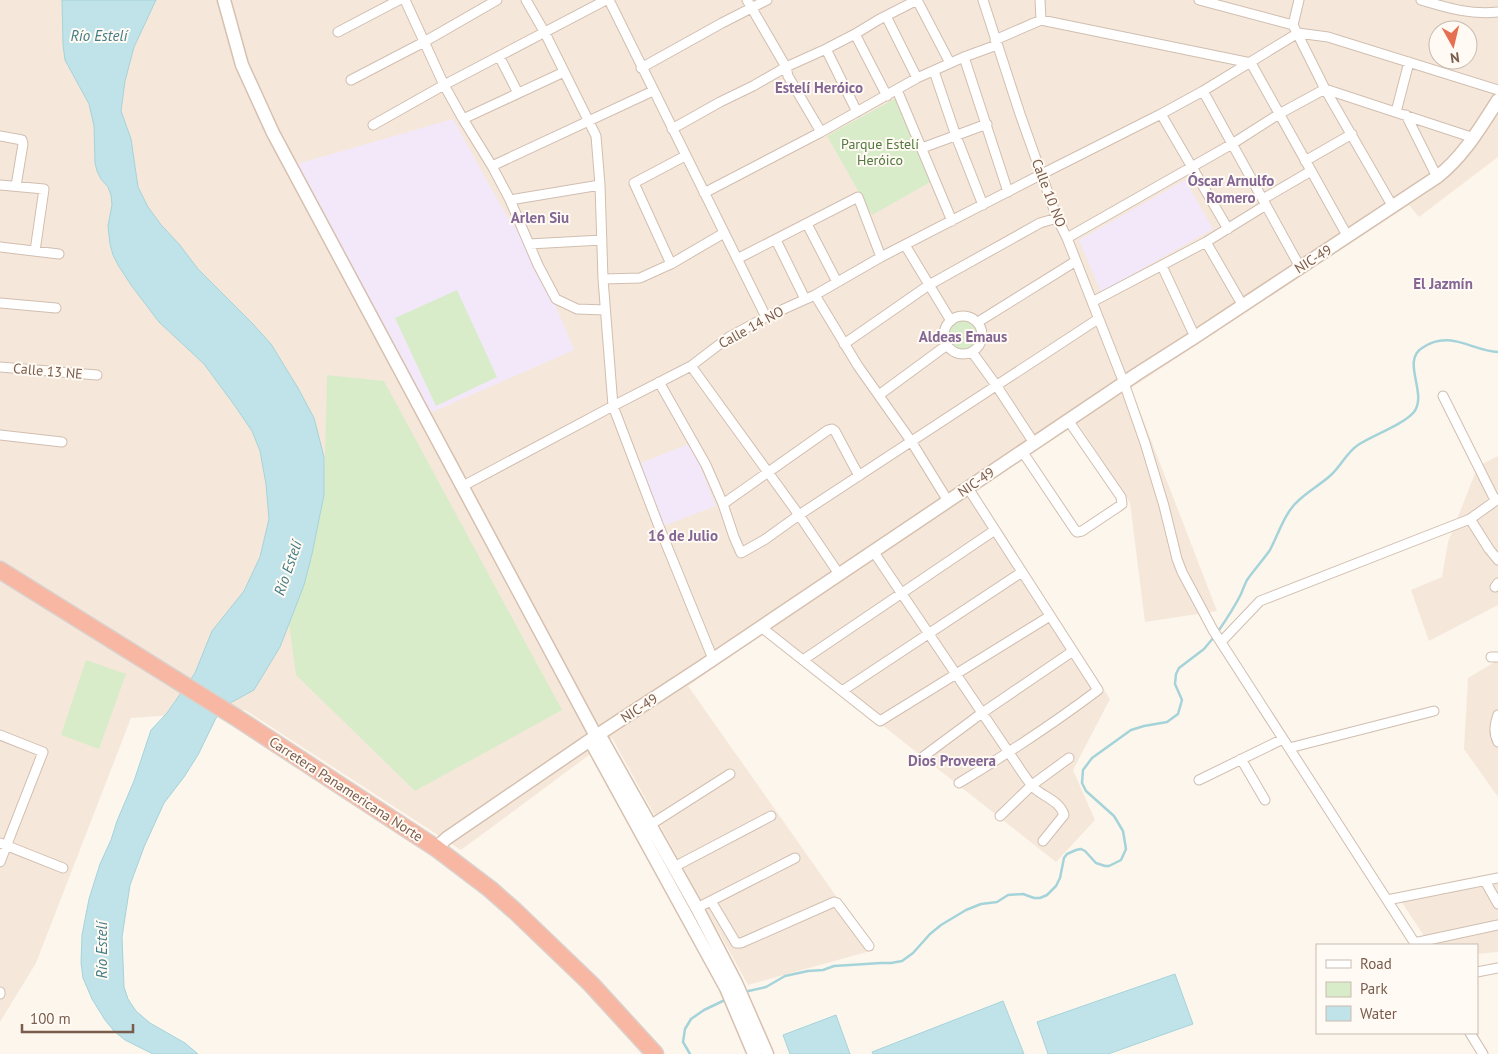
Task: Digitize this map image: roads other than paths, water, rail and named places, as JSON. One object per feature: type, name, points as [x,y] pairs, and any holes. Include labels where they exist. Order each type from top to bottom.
[{"type":"highway","name":"Carretera Panamericana Norte","points":[[3,577],[135,654],[436,848],[490,889],[515,911],[590,984],[655,1054]]},
{"type":"street","points":[[224,0],[242,65],[273,133],[767,1054]]},
{"type":"street","points":[[338,32],[399,0]]},
{"type":"street","points":[[404,0],[462,119],[492,166],[510,200],[556,299],[577,309],[605,310]]},
{"type":"street","points":[[351,80],[424,42],[497,0]]},
{"type":"street","points":[[526,0],[545,32],[596,136],[600,184],[603,279],[613,406],[658,524],[713,659]]},
{"type":"street","points":[[373,125],[444,85],[607,0],[766,317]]},
{"type":"street","points":[[641,68],[722,22],[749,4],[767,0]]},
{"type":"street","points":[[672,129],[786,67],[826,49],[917,0],[950,63]]},
{"type":"street","name":"Calle 10 NO","points":[[983,0],[1020,114],[1058,218],[1124,383],[1145,443],[1164,506],[1177,559],[1217,637],[1415,944]]},
{"type":"street","points":[[1040,0],[1040,20]]},
{"type":"street","points":[[1198,0],[1328,37],[1498,90]]},
{"type":"street","points":[[1299,0],[1296,29],[1325,89],[1393,207]]},
{"type":"street","points":[[1421,0],[1473,13],[1498,12]]},
{"type":"street","points":[[749,4],[821,132]]},
{"type":"street","points":[[886,16],[917,78]]},
{"type":"street","points":[[704,193],[821,132],[917,78],[1040,20],[1251,63],[1348,237]]},
{"type":"street","name":"Calle 14 NO","points":[[463,486],[691,366],[729,337],[766,317],[815,295],[881,257],[1204,91],[1251,63],[1296,29]]},
{"type":"street","points":[[855,34],[887,96]]},
{"type":"street","points":[[826,49],[857,112]]},
{"type":"street","points":[[499,56],[518,93]]},
{"type":"street","points":[[964,57],[1008,192]]},
{"type":"street","points":[[1396,112],[1409,62]]},
{"type":"street","points":[[934,71],[956,136],[983,205]]},
{"type":"street","points":[[462,119],[564,72]]},
{"type":"street","points":[[1066,238],[1325,89],[1474,138]]},
{"type":"street","points":[[492,166],[653,90]]},
{"type":"street","points":[[897,90],[952,221]]},
{"type":"street","points":[[1204,91],[1300,267]]},
{"type":"street","name":"NIC-49","points":[[436,848],[447,838],[595,736],[713,659],[1068,420],[1437,177],[1447,169],[1474,138],[1498,100]]},
{"type":"street","points":[[1161,114],[1228,229]]},
{"type":"street","points":[[1406,115],[1437,177]]},
{"type":"street","points":[[922,148],[987,124]]},
{"type":"street","points":[[1305,161],[1352,134]]},
{"type":"street","points":[[0,136],[22,140],[24,144],[16,186]]},
{"type":"street","points":[[671,264],[634,183],[685,156]]},
{"type":"street","points":[[1092,302],[1228,229],[1311,171]]},
{"type":"street","points":[[510,200],[600,184]]},
{"type":"street","points":[[0,185],[44,189],[35,251]]},
{"type":"street","points":[[737,259],[858,197],[881,257]]},
{"type":"street","points":[[844,344],[929,285],[1040,223],[1058,218]]},
{"type":"street","points":[[807,224],[837,282]]},
{"type":"street","points":[[603,279],[640,278],[671,264],[724,233]]},
{"type":"street","points":[[529,244],[602,240]]},
{"type":"street","points":[[776,240],[805,299]]},
{"type":"street","points":[[1206,242],[1243,306]]},
{"type":"street","points":[[905,245],[951,321]]},
{"type":"street","points":[[0,247],[59,254]]},
{"type":"street","points":[[978,322],[1076,261]]},
{"type":"street","points":[[1162,266],[1195,337]]},
{"type":"street","points":[[815,295],[844,344],[911,441],[948,501]]},
{"type":"street","points":[[0,303],[56,308]]},
{"type":"street","points":[[965,316],[978,322],[982,330],[982,339],[979,347],[967,354],[956,353],[947,345],[944,335],[951,321],[957,317],[965,316]]},
{"type":"street","points":[[659,382],[706,466],[723,504],[741,553],[764,540],[799,515],[1098,319]]},
{"type":"street","points":[[879,395],[947,345]]},
{"type":"street","points":[[972,352],[1034,443]]},
{"type":"street","points":[[691,366],[799,515],[839,574]]},
{"type":"street","name":"Calle 13 NE","points":[[0,367],[97,375]]},
{"type":"street","points":[[1217,637],[1260,601],[1470,519],[1497,500],[1444,396]]},
{"type":"street","points":[[1022,452],[1077,532],[1082,531],[1111,512],[1122,504],[1121,498],[1068,420]]},
{"type":"street","points":[[723,504],[832,429],[859,476]]},
{"type":"street","points":[[0,435],[62,442]]},
{"type":"street","points":[[959,784],[1060,719],[1098,690],[968,488]]},
{"type":"street","points":[[1470,519],[1488,549],[1498,560]]},
{"type":"street","points":[[803,660],[995,530]]},
{"type":"street","points":[[873,552],[1032,786],[1059,806],[1064,815],[1043,841]]},
{"type":"street","points":[[842,691],[1022,572]]},
{"type":"street","points":[[760,627],[880,721],[1050,616]]},
{"type":"street","points":[[924,756],[982,713],[1073,651]]},
{"type":"street","points":[[1289,748],[1434,711]]},
{"type":"street","points":[[1498,716],[1494,728],[1498,742]]},
{"type":"street","points":[[0,736],[43,752],[3,844],[0,862]]},
{"type":"street","points":[[595,736],[674,867],[691,910]]},
{"type":"street","points":[[1199,780],[1283,739]]},
{"type":"street","points":[[1000,816],[1032,786],[1068,758]]},
{"type":"street","points":[[1241,760],[1265,800]]},
{"type":"street","points":[[650,825],[730,774]]},
{"type":"street","points":[[674,867],[771,816]]},
{"type":"street","points":[[3,844],[63,868]]},
{"type":"street","points":[[691,910],[795,858]]},
{"type":"street","points":[[1387,900],[1498,878]]},
{"type":"street","points":[[1485,881],[1498,904]]},
{"type":"street","points":[[711,901],[736,943],[741,943],[834,902],[837,903],[869,946]]},
{"type":"street","points":[[1415,944],[1498,925]]},
{"type":"street","points":[[1478,972],[1498,968]]},
{"type":"street","points":[[740,1005],[754,1054]]},
{"type":"street","points":[[1471,1034],[1484,1054]]},
{"type":"water","name":"Río Estelí","points":[[62,0],[156,0],[134,47],[125,81],[121,111],[131,139],[138,187],[148,207],[198,269],[271,344],[314,418],[324,457],[324,495],[312,554],[304,585],[280,647],[254,690],[232,702],[216,718],[198,755],[164,803],[144,847],[130,885],[122,937],[124,987],[128,999],[136,1011],[150,1023],[185,1043],[198,1054],[153,1054],[125,1040],[114,1031],[92,999],[83,978],[81,963],[82,935],[89,899],[100,864],[134,781],[151,730],[167,713],[195,673],[212,631],[244,591],[260,557],[269,519],[266,484],[260,451],[252,431],[204,364],[159,322],[131,285],[113,255],[108,226],[112,205],[111,195],[97,171],[95,163],[94,126],[89,104],[65,60]]},
{"type":"water","points":[[1175,974],[1193,1024],[1108,1054],[1048,1054],[1037,1022]]},
{"type":"water","points":[[1003,1001],[1024,1054],[873,1054],[872,1052]]},
{"type":"water","points":[[836,1015],[850,1054],[790,1054],[783,1035]]},
{"type":"waterway","points":[[1217,633],[1236,604],[1247,580],[1270,550],[1293,506],[1331,475],[1354,448],[1395,426],[1414,412],[1418,405],[1414,369],[1416,354],[1422,348],[1442,340],[1461,342],[1488,351],[1498,352]]},
{"type":"waterway","points":[[744,992],[766,987],[785,976],[808,971],[823,970],[834,966],[902,961],[913,953],[941,925],[966,910],[981,904],[997,902],[1008,895],[1023,894],[1034,898],[1047,895],[1056,886],[1060,878],[1064,858],[1067,854],[1076,850],[1081,849],[1085,851],[1096,863],[1105,866],[1121,860],[1126,849],[1123,831],[1114,816],[1086,791],[1082,783],[1083,770],[1092,758],[1131,730],[1167,722],[1178,714],[1182,700],[1175,684],[1176,674],[1179,668],[1204,649],[1214,637]]},
{"type":"waterway","points":[[690,1054],[683,1042],[685,1029],[691,1019],[704,1010],[727,999]]},
{"type":"district","name":"Estelí Heróico","points":[[819,88]]},
{"type":"district","name":"Óscar Arnulfo Romero","points":[[1231,190]]},
{"type":"district","name":"Arlen Siu","points":[[540,218]]},
{"type":"district","name":"El Jazmín","points":[[1443,284]]},
{"type":"district","name":"Aldeas Emaus","points":[[963,337]]},
{"type":"district","name":"16 de Julio","points":[[683,536]]},
{"type":"district","name":"Dios Proveera","points":[[952,761]]},
{"type":"park label","name":"Parque Estelí Heróico","points":[[880,152]]}]
